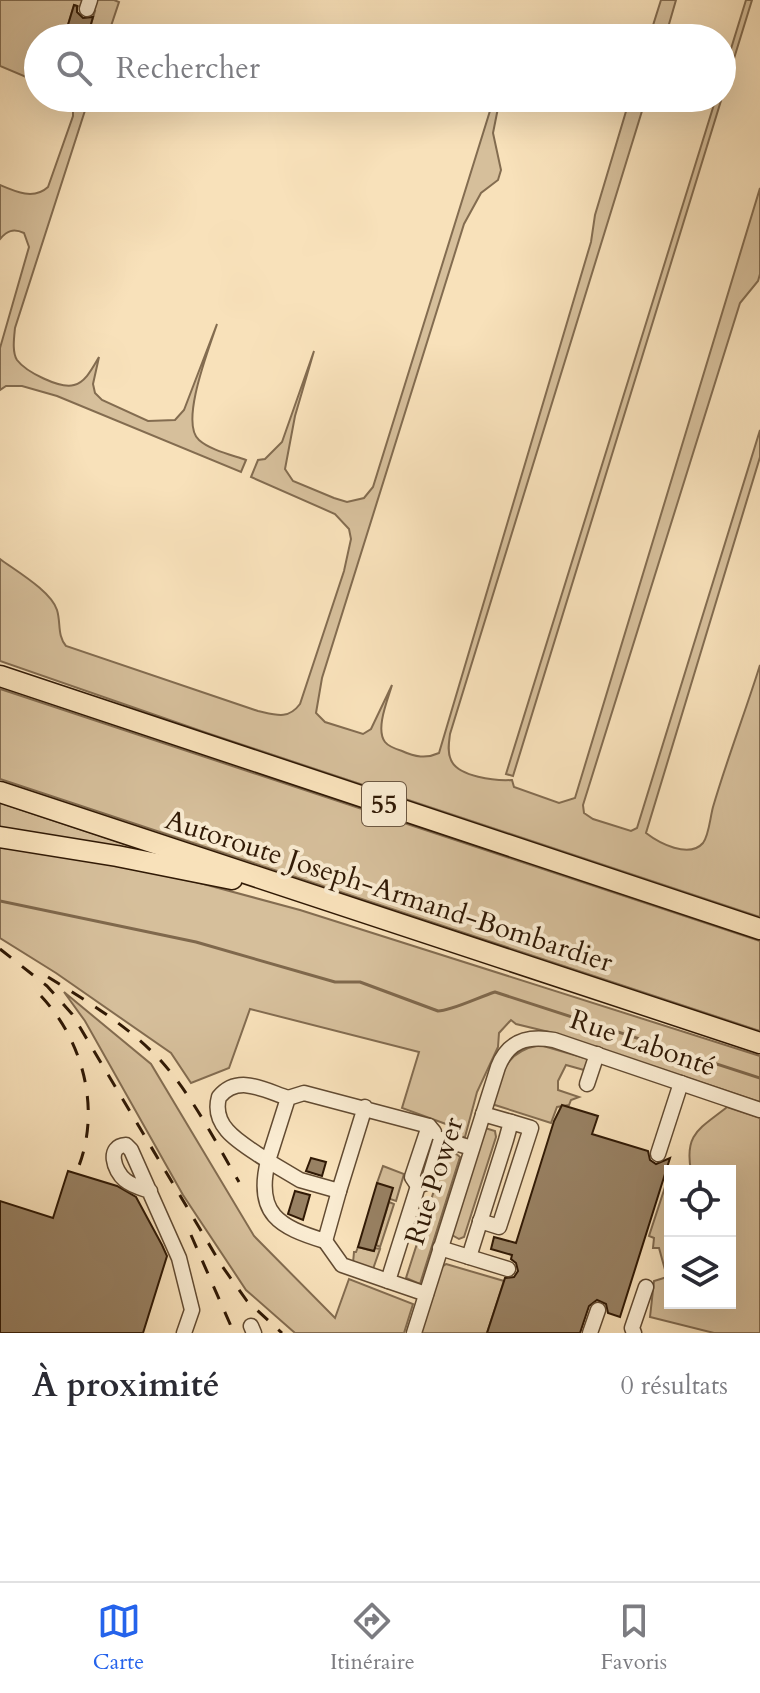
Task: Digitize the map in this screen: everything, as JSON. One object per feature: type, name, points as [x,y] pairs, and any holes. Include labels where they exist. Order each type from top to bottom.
[{"type":"highway","name":"55","points":[[0,676],[760,929]]},
{"type":"highway","name":"Autoroute Joseph-Armand-Bombardier","points":[[0,792],[760,1043]]},
{"type":"highway","points":[[0,837],[302,892]]},
{"type":"street","name":"Rue Labonté","points":[[510,1047],[519,1041],[540,1037],[760,1110]]},
{"type":"street","name":"Rue Power","points":[[414,1333],[498,1067],[510,1047]]},
{"type":"street","points":[[587,1084],[597,1054]]},
{"type":"street","points":[[658,1154],[681,1083]]},
{"type":"street","points":[[339,1191],[300,1180],[268,1161],[223,1127],[217,1113],[219,1097],[231,1086],[243,1084],[288,1098],[304,1093],[429,1126],[441,1139],[472,1148]]},
{"type":"street","points":[[288,1098],[268,1161],[264,1187],[274,1218],[293,1231],[325,1241],[342,1265],[426,1294]]},
{"type":"street","points":[[325,1241],[365,1107]]},
{"type":"street","points":[[480,1221],[499,1227],[531,1128],[483,1114]]},
{"type":"street","points":[[469,1257],[511,1122]]},
{"type":"street","points":[[418,1186],[412,1177],[429,1126]]},
{"type":"street","points":[[418,1186],[428,1182],[441,1139]]},
{"type":"street","points":[[388,1281],[418,1186]]},
{"type":"street","points":[[150,1191],[179,1258],[192,1310],[184,1333]]},
{"type":"street","points":[[440,1248],[508,1269]]},
{"type":"street","points":[[634,1333],[632,1328],[646,1287]]},
{"type":"street","points":[[590,1333],[598,1310]]},
{"type":"shaded area","points":[[0,0],[119,2],[112,24],[91,24],[95,11],[74,5],[68,24],[24,24],[24,76],[0,66]]},
{"type":"shaded area","points":[[661,0],[676,0],[669,24],[653,24]]},
{"type":"shaded area","points":[[746,0],[752,0],[736,52],[736,32]]},
{"type":"shaded area","points":[[73,112],[84,112],[15,328],[15,357],[35,374],[68,386],[82,381],[99,357],[93,384],[95,393],[102,400],[148,421],[175,420],[184,410],[217,324],[194,402],[194,431],[199,440],[209,447],[246,460],[241,472],[57,396],[22,386],[6,386],[0,390],[0,348],[29,247],[24,233],[20,231],[10,231],[0,239],[0,185],[31,194],[48,187]]},
{"type":"shaded area","points":[[490,112],[497,112],[493,133],[501,170],[498,180],[481,193],[464,224],[322,678],[316,713],[325,722],[363,734],[371,729],[392,685],[381,730],[385,742],[416,756],[430,756],[439,753],[591,242],[595,215],[626,112],[642,112],[450,734],[449,754],[461,770],[488,779],[512,780],[514,787],[559,803],[575,798],[760,188],[758,281],[740,303],[583,805],[584,813],[593,819],[631,831],[637,828],[760,430],[760,457],[646,833],[682,850],[697,848],[703,843],[760,665],[760,917],[0,661],[0,559],[48,596],[57,610],[61,638],[66,646],[258,711],[276,715],[291,712],[300,704],[344,571],[351,539],[349,529],[335,514],[251,477],[258,460],[265,459],[282,442],[314,351],[295,416],[285,469],[293,481],[347,502],[364,498],[373,487]]},
{"type":"shaded area","points":[[712,112],[718,112],[513,776],[506,774]]},
{"type":"shaded area","points":[[0,689],[760,941],[760,1031],[0,779]]},
{"type":"shaded area","points":[[0,803],[134,847],[132,853],[0,832]]},
{"type":"shaded area","points":[[0,846],[81,858],[196,882],[300,910],[760,1056],[760,1102],[511,1020],[499,1033],[498,1047],[477,1092],[465,1137],[452,1136],[454,1127],[402,1108],[419,1052],[250,1009],[229,1068],[191,1083],[171,1053],[0,938]]},
{"type":"shaded area","points":[[64,992],[151,1064],[254,1236],[335,1318],[349,1279],[413,1304],[404,1333],[295,1333],[246,1290],[183,1195],[85,1021]]},
{"type":"shaded area","points":[[540,1045],[588,1059],[584,1070],[566,1065],[558,1081],[558,1090],[579,1097],[571,1100],[569,1105],[557,1107],[551,1123],[493,1103],[503,1073],[512,1058]]},
{"type":"shaded area","points":[[727,1107],[760,1118],[760,1333],[714,1333],[650,1317],[654,1281],[664,1278],[664,1309],[736,1309],[736,1165],[690,1165],[692,1140],[702,1127]]},
{"type":"shaded area","points":[[485,1128],[495,1131],[496,1137],[464,1237],[459,1239],[452,1235]]},
{"type":"shaded area","points":[[447,1150],[460,1157],[420,1284],[406,1278]]},
{"type":"shaded area","points":[[383,1166],[404,1174],[396,1201],[390,1199],[377,1183]]},
{"type":"shaded area","points":[[664,1190],[664,1266],[659,1248],[653,1248],[654,1238],[649,1236]]},
{"type":"shaded area","points":[[389,1202],[394,1204],[380,1247],[376,1245]]},
{"type":"shaded area","points":[[358,1247],[373,1251],[380,1249],[373,1269],[353,1263]]},
{"type":"shaded area","points":[[446,1264],[504,1281],[487,1333],[421,1333],[442,1267]]},
{"type":"building","points":[[74,5],[83,18],[93,17],[91,24],[68,24]]},
{"type":"building","points":[[562,1105],[598,1116],[592,1134],[648,1151],[650,1160],[656,1164],[670,1158],[668,1165],[664,1165],[664,1177],[620,1317],[608,1313],[606,1304],[597,1300],[589,1306],[580,1333],[487,1333],[505,1278],[514,1277],[518,1271],[512,1255],[491,1249],[494,1237],[516,1243],[554,1121]]},
{"type":"building","points":[[311,1158],[326,1162],[322,1176],[306,1171]]},
{"type":"building","points":[[68,1171],[117,1186],[136,1197],[162,1245],[167,1256],[143,1333],[0,1333],[0,1201],[53,1218]]},
{"type":"building","points":[[377,1183],[393,1188],[374,1251],[358,1247]]},
{"type":"building","points":[[295,1191],[310,1195],[303,1220],[288,1214]]},
{"type":"waterway","points":[[0,901],[196,942],[335,982],[360,982],[438,1011],[495,992],[760,1078]]},
{"type":"railway","points":[[0,949],[47,986],[72,1014],[222,1266],[247,1301],[282,1333]]},
{"type":"railway","points":[[48,977],[93,1005],[150,1049],[194,1105],[239,1182]]},
{"type":"railway","points":[[41,996],[69,1035],[85,1080],[88,1127],[76,1173]]},
{"type":"railway","points":[[191,1235],[234,1333]]}]
